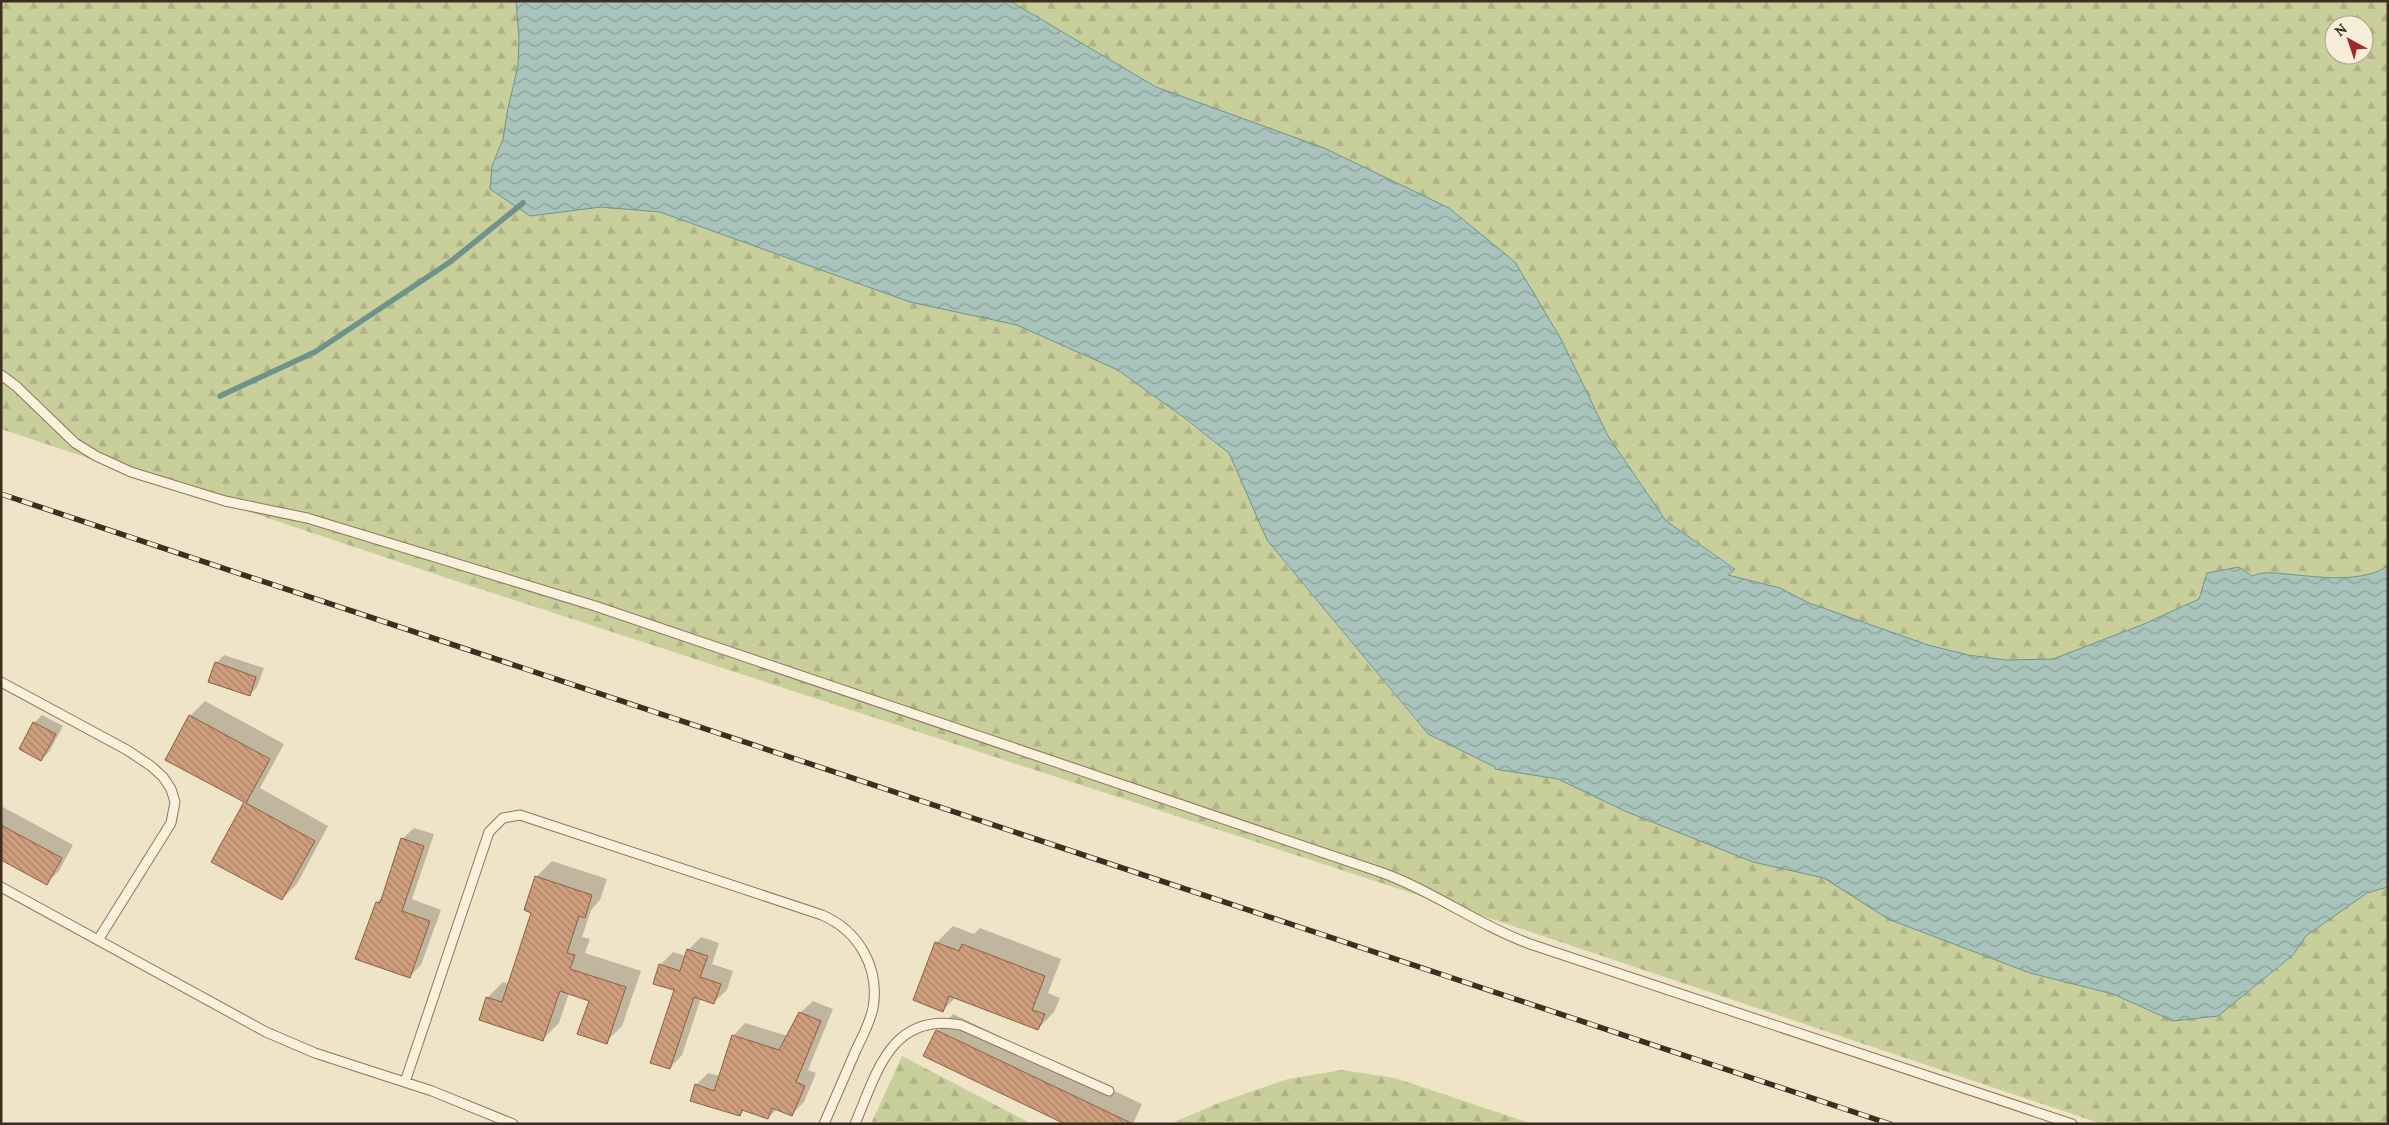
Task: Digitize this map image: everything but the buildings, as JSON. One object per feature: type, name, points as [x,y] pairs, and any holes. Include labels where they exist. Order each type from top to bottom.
[{"type":"lane","points":[[1,375],[16,386],[75,442],[96,456],[131,472],[225,501],[307,518],[611,611],[1383,873],[1416,886],[1491,928],[1523,941],[2072,1124]]},
{"type":"lane","points":[[1,682],[135,755],[163,777],[171,789],[175,802],[171,823],[98,940]]},
{"type":"lane","points":[[405,1082],[488,832],[503,818],[520,815],[822,915],[835,921],[850,933],[863,949],[871,968],[874,1001],[866,1027],[824,1124]]},
{"type":"lane","points":[[1,887],[266,1032],[321,1055],[470,1105],[513,1124]]},
{"type":"lane","points":[[855,1124],[879,1066],[891,1046],[916,1028],[938,1022],[962,1024],[1109,1091]]},
{"type":"green space","points":[[1,1],[516,1],[519,38],[518,66],[503,139],[492,166],[531,216],[601,207],[660,212],[910,302],[1017,325],[1118,370],[1229,453],[1267,540],[1427,734],[1495,767],[1495,769],[1558,779],[1627,812],[1753,862],[1824,878],[1888,919],[2030,973],[2113,994],[2173,1021],[2247,993],[2293,955],[2306,936],[2367,893],[2388,887],[2388,1124],[2102,1124],[1513,926],[474,587],[1,429]]},
{"type":"green space","points":[[1010,1],[2388,1],[2388,566],[2367,575],[2344,578],[2274,573],[2252,576],[2239,567],[2207,573],[2199,599],[2144,624],[2053,659],[2006,660],[1968,655],[1928,645],[1809,603],[1780,588],[1728,575],[1735,568],[1666,521],[1608,436],[1561,339],[1324,148],[1156,87]]},
{"type":"green space","points":[[902,1056],[1032,1124],[871,1124]]},
{"type":"green space","points":[[1342,1070],[1395,1078],[1533,1124],[1170,1124],[1221,1102],[1288,1079]]},
{"type":"water","points":[[516,1],[1010,1],[1156,87],[1324,148],[1449,208],[1515,262],[1561,339],[1608,436],[1666,521],[1735,569],[1728,575],[1780,588],[1809,603],[1928,645],[1968,655],[2006,660],[2053,659],[2144,624],[2199,599],[2207,573],[2239,567],[2252,576],[2274,573],[2344,578],[2367,575],[2388,566],[2388,887],[2367,893],[2306,936],[2293,955],[2218,1016],[2173,1021],[2113,994],[2030,973],[1888,919],[1824,878],[1753,862],[1627,812],[1558,779],[1495,769],[1495,767],[1428,734],[1267,540],[1229,453],[1118,370],[1017,325],[910,302],[660,212],[601,207],[530,216],[490,189],[492,166],[503,139],[518,66],[519,38]]},
{"type":"waterway","points":[[220,396],[315,352],[450,262],[523,203]]},
{"type":"railway","points":[[1,494],[1890,1124]]}]
